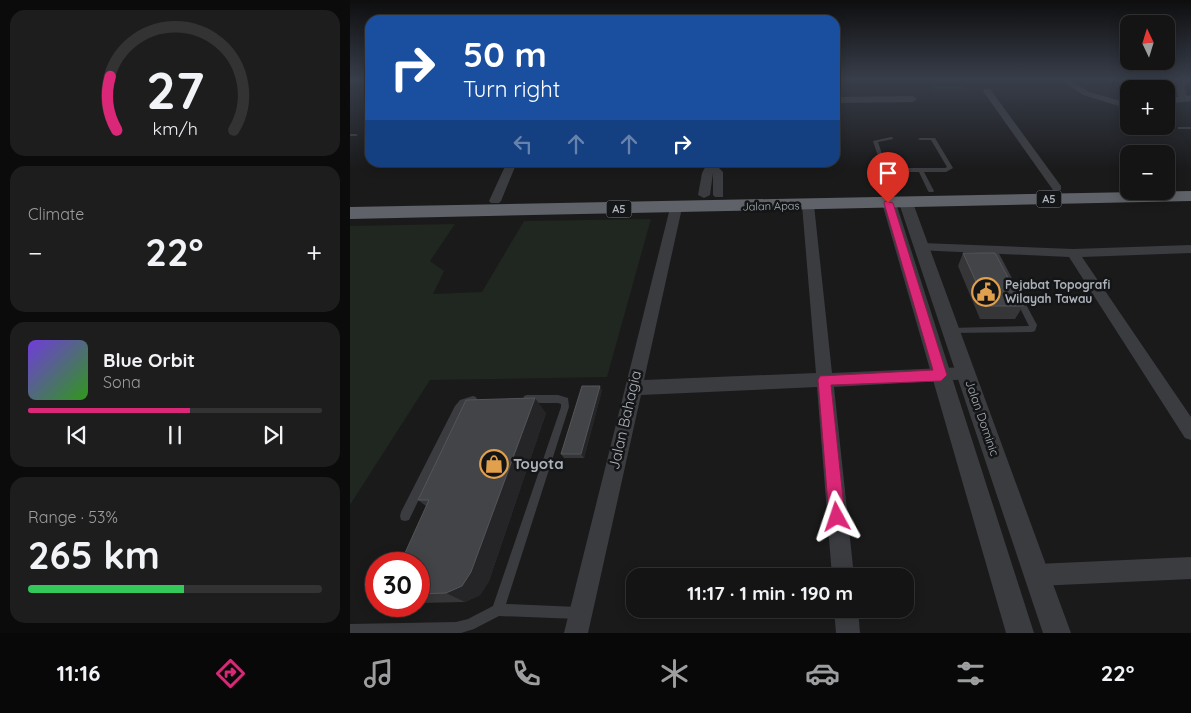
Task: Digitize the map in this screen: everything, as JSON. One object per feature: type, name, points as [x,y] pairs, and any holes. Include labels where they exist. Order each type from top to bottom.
[{"type":"highway","points":[[1175,186],[1191,185]]},
{"type":"highway","name":"Jalan Apas","points":[[350,213],[808,205],[890,199],[931,191],[1120,186]]},
{"type":"highway","name":"Jalan Apas","points":[[350,204],[711,195],[890,199],[1191,196]]},
{"type":"street","points":[[1001,110],[1058,188]]},
{"type":"street","points":[[495,201],[510,167]]},
{"type":"street","points":[[711,195],[707,173],[712,167]]},
{"type":"street","name":"Jalan Dominic","points":[[890,199],[922,247],[1057,633]]},
{"type":"street","name":"Jalan Dominic","points":[[890,199],[941,375],[1020,633]]},
{"type":"street","points":[[808,205],[842,568]]},
{"type":"street","name":"Jalan Bahagia","points":[[576,633],[676,208]]},
{"type":"street","points":[[922,247],[1073,253],[1191,249]]},
{"type":"street","points":[[1073,253],[1191,432]]},
{"type":"street","points":[[633,388],[966,374]]},
{"type":"street","points":[[1037,575],[1191,568]]},
{"type":"street","points":[[847,618],[848,633]]},
{"type":"lane","points":[[1180,128],[1191,128]]},
{"type":"lane","points":[[350,135],[356,135]]},
{"type":"lane","points":[[891,138],[876,141],[884,167],[891,170],[946,170],[950,168],[933,139],[920,138]]},
{"type":"lane","points":[[921,170],[931,191]]},
{"type":"lane","points":[[952,331],[1032,329],[1033,326],[994,250]]},
{"type":"lane","points":[[498,610],[565,407],[565,401],[558,399],[519,399]]},
{"type":"lane","points":[[405,516],[458,409],[463,403],[481,400]]},
{"type":"lane","points":[[350,630],[456,628],[470,625],[498,610],[580,613]]},
{"type":"shaded area","points":[[651,219],[607,377],[430,380],[350,505],[350,226],[455,224],[430,261],[444,271],[433,294],[482,292],[524,221]]},
{"type":"building","points":[[963,253],[995,253],[1023,306],[987,306]]},
{"type":"building","points":[[582,386],[600,386],[581,454],[561,454]]},
{"type":"building","name":"Toyota","points":[[535,398],[471,572],[462,586],[446,593],[430,594],[430,552],[405,552],[429,500],[418,500],[466,400]]},
{"type":"place","name":"Pejabat Topografi Wilayah Tawau","points":[[986,292]]},
{"type":"place","name":"Toyota","points":[[494,464]]},
{"type":"route","points":[[837,517],[824,380],[941,375],[888,203]]}]
